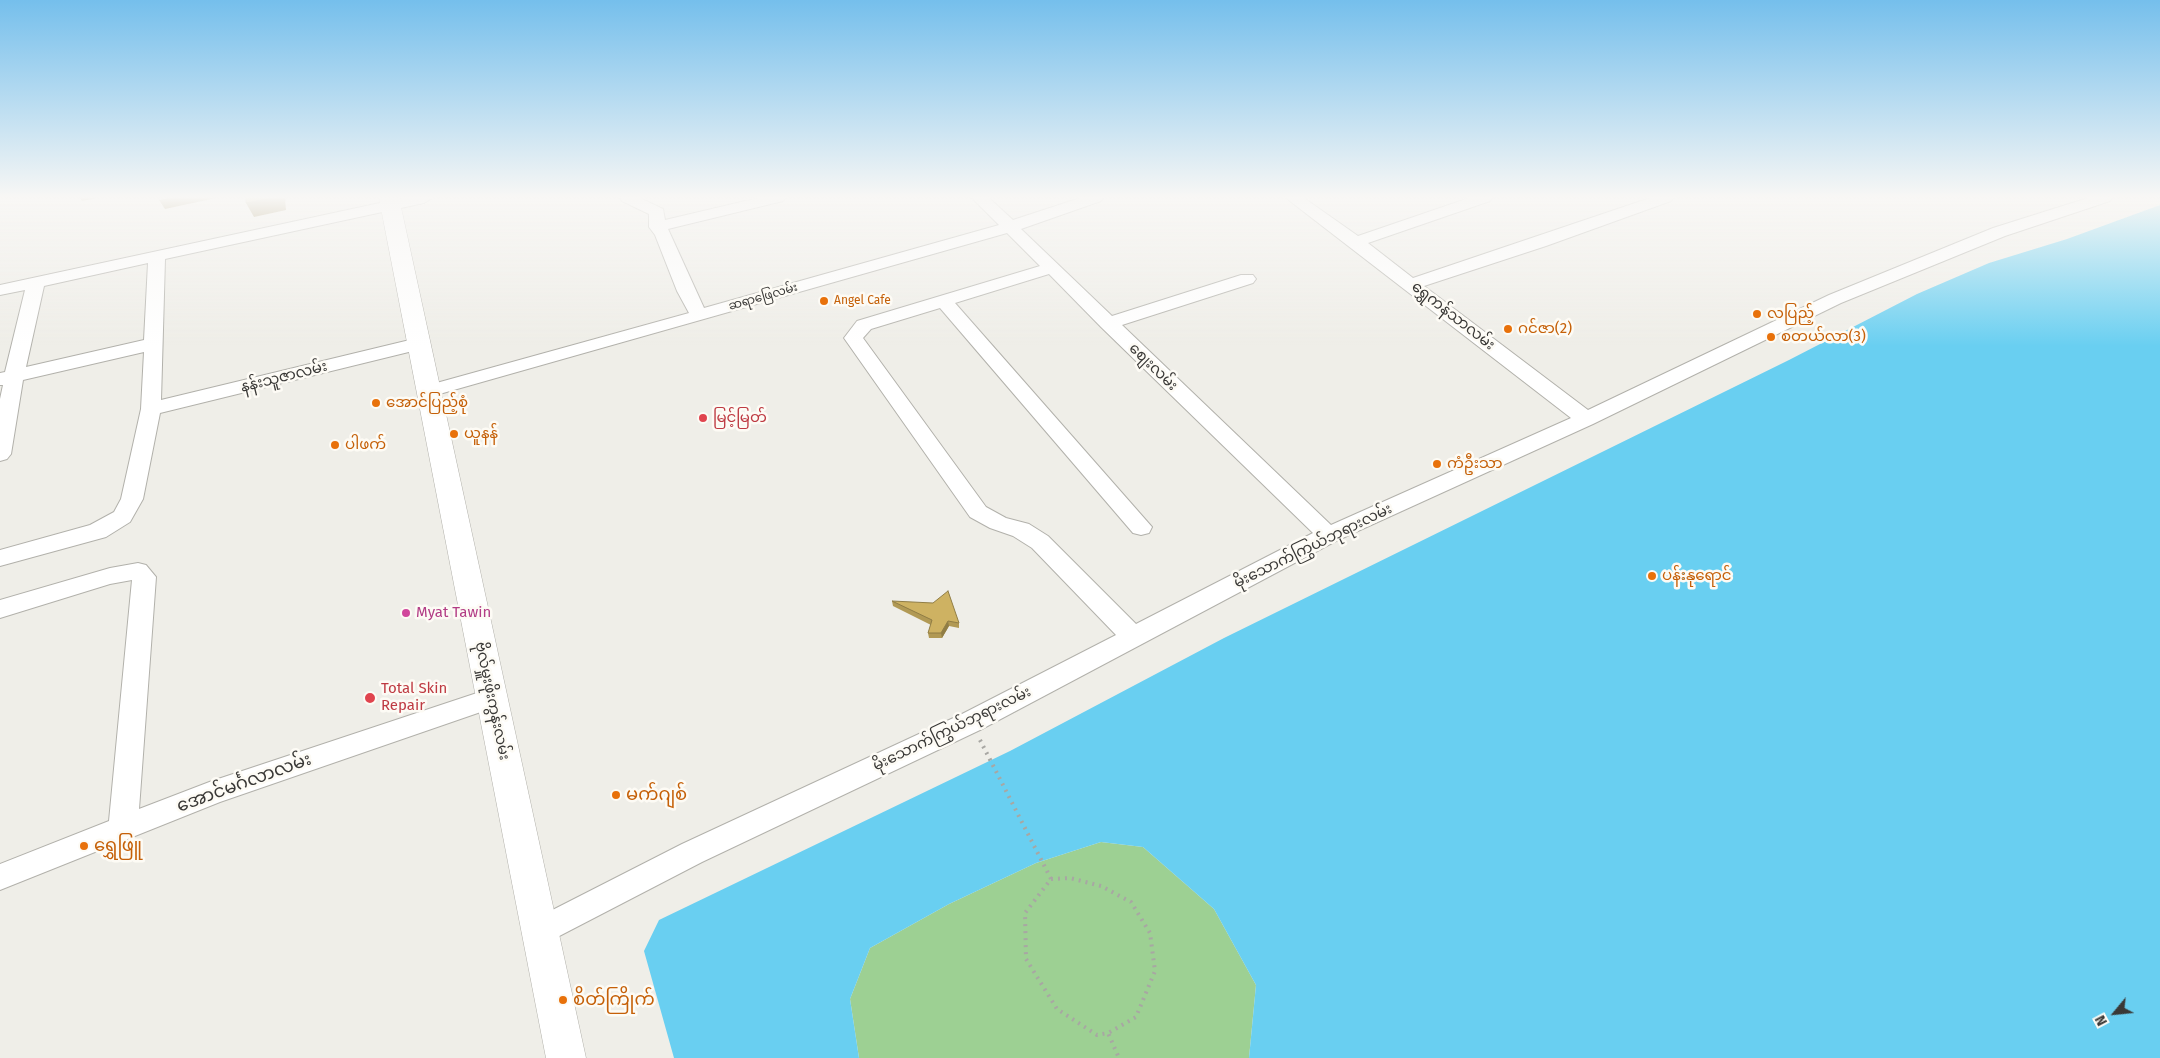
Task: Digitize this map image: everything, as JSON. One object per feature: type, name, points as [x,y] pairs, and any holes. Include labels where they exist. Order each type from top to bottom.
[{"type":"street","points":[[0,290],[194,247]]},
{"type":"street","name":"ဗိုလ်မှူးဖိုးကွန်းလမ်း","points":[[399,247],[566,1058]]},
{"type":"street","points":[[668,247],[686,291],[699,315]]},
{"type":"street","name":"ဆရာဖြေလမ်း","points":[[429,391],[939,247]]},
{"type":"street","name":"စျေးလမ်း","points":[[1029,247],[1328,536]]},
{"type":"street","name":"‌ရွှေကန်သာလမ်း","points":[[1363,247],[1586,419]]},
{"type":"street","points":[[1411,284],[1523,247]]},
{"type":"street","name":"မိုးသောက်ကြွယ်ဘုရားလမ်း","points":[[540,932],[692,853],[971,722],[1328,536],[1586,419],[1835,300],[1962,247]]},
{"type":"street","points":[[0,558],[98,531],[122,518],[132,499],[151,409],[157,256]]},
{"type":"street","points":[[1051,268],[864,325],[853,338],[978,512],[998,523],[1021,530],[1040,542],[1134,636]]},
{"type":"street","points":[[1108,323],[1247,279]]},
{"type":"street","points":[[0,454],[7,378],[36,282]]},
{"type":"street","points":[[944,301],[1141,527]]},
{"type":"street","points":[[7,378],[153,344]]},
{"type":"street","name":"နန်းသူဇာလမ်း","points":[[151,409],[418,344]]},
{"type":"street","points":[[0,609],[110,576],[138,571],[144,577],[123,828]]},
{"type":"street","name":"အောင်မင်္ဂလာလမ်း","points":[[0,878],[212,793],[492,698]]},
{"type":"path","points":[[988,756],[1051,879]]},
{"type":"path","points":[[1070,878],[1101,886],[1131,902],[1150,933],[1155,971],[1136,1016],[1108,1033],[1097,1036],[1057,1009],[1026,959],[1025,913],[1051,879],[1070,878]]},
{"type":"path","points":[[1108,1033],[1119,1058]]},
{"type":"green space","points":[[1101,842],[1143,847],[1214,909],[1256,985],[1249,1058],[859,1058],[850,999],[870,948],[949,904],[1036,863]]},
{"type":"water","points":[[2040,247],[2160,247],[2160,1058],[1249,1058],[1256,985],[1214,909],[1143,847],[1101,842],[1036,863],[949,904],[870,948],[850,999],[859,1058],[674,1058],[644,951],[659,920],[1010,751],[1224,638],[1789,360],[1917,294],[1989,263]]},
{"type":"building","points":[[948,591],[959,623],[948,621],[941,633],[928,633],[932,620],[892,601],[933,603]]},
{"type":"place","name":"Angel Cafe","points":[[824,301]]},
{"type":"place","name":"လပြည့်","points":[[1757,314]]},
{"type":"place","name":"ဂင်ဇာ(2)","points":[[1508,329]]},
{"type":"place","name":"စတယ်လာ(3)","points":[[1771,337]]},
{"type":"place","name":"အောင်ပြည့်စုံ","points":[[376,403]]},
{"type":"place","name":"မြင့်မြတ်","points":[[703,418]]},
{"type":"place","name":"ယူနန်","points":[[454,434]]},
{"type":"place","name":"ပါဖက်","points":[[335,445]]},
{"type":"place","name":"ကံဦးသာ","points":[[1437,464]]},
{"type":"place","name":"ပန်းနုရောင်","points":[[1652,576]]},
{"type":"place","name":"Myat Tawin","points":[[406,613]]},
{"type":"place","name":"Total Skin Repair","points":[[370,698]]},
{"type":"place","name":"မက်ဂျစ်","points":[[616,795]]},
{"type":"place","name":"ရွှေဖြူ","points":[[84,846]]},
{"type":"place","name":"စိတ်ကြိုက်","points":[[563,1000]]}]
